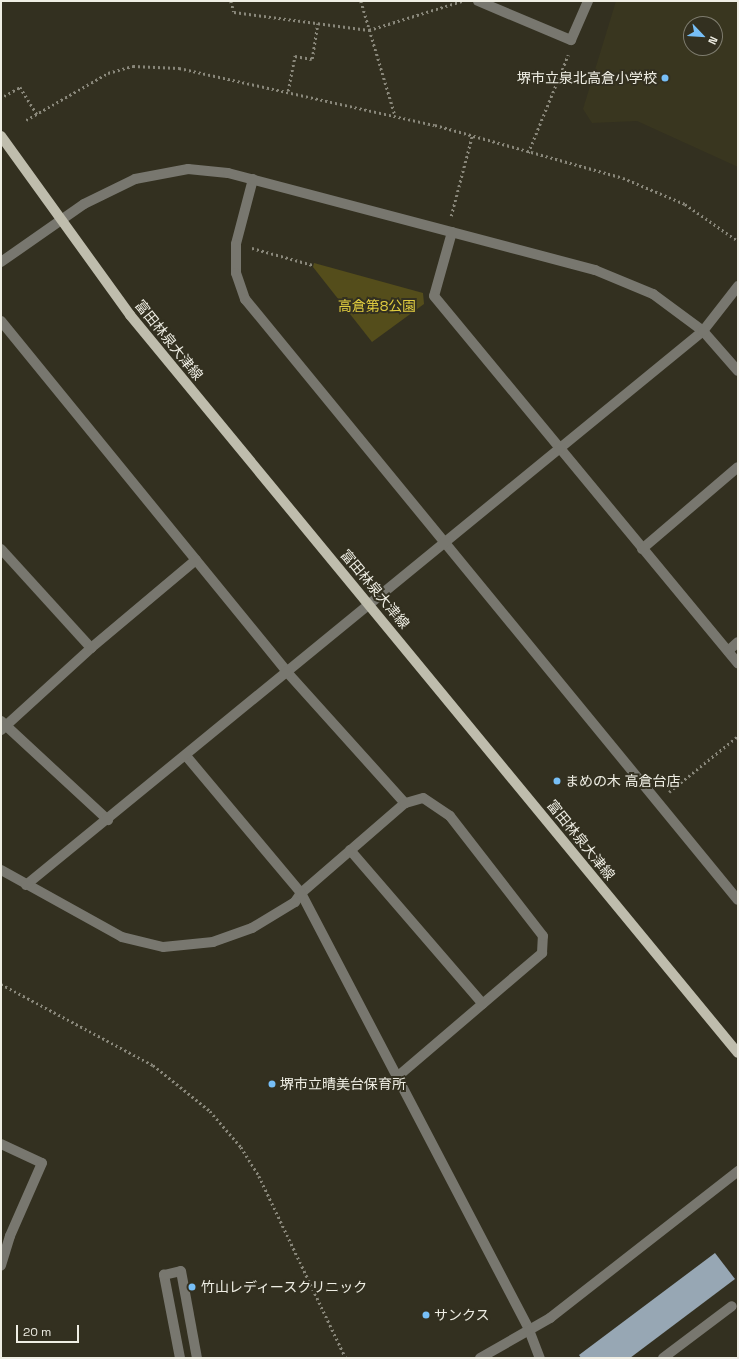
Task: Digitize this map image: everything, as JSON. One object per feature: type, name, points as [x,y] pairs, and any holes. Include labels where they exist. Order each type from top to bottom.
[{"type":"main road","name":"富田林泉大津線","points":[[1,136],[59,220],[130,316],[738,1053]]},
{"type":"street","points":[[478,1],[571,40],[588,1]]},
{"type":"street","points":[[1,262],[59,220],[97,196],[161,172],[188,169],[253,179],[595,270],[653,294],[703,331],[738,371]]},
{"type":"street","points":[[253,179],[236,244],[236,273],[245,299],[656,802],[738,900]]},
{"type":"street","points":[[449,231],[434,296],[556,448],[738,663]]},
{"type":"street","points":[[26,885],[187,757],[286,670],[556,448],[703,331],[738,286]]},
{"type":"street","points":[[1,321],[286,670],[405,803]]},
{"type":"street","points":[[642,549],[738,467]]},
{"type":"street","points":[[1,549],[91,648]]},
{"type":"street","points":[[108,820],[2,725],[196,560]]},
{"type":"street","points":[[728,651],[738,642]]},
{"type":"street","points":[[187,757],[300,892],[529,1330],[540,1358]]},
{"type":"street","points":[[1,870],[122,937],[163,947],[213,942],[252,928],[295,902],[300,892],[405,803],[423,798],[450,816],[543,936],[542,953],[397,1077]]},
{"type":"street","points":[[350,850],[483,1004]]},
{"type":"street","points":[[1,1144],[42,1163],[10,1236],[1,1266]]},
{"type":"street","points":[[480,1358],[529,1330],[621,1265],[738,1171]]},
{"type":"street","points":[[180,1358],[164,1275],[181,1271],[197,1358]]},
{"type":"street","points":[[663,1358],[732,1306]]},
{"type":"path","points":[[231,1],[234,12],[369,30],[464,1]]},
{"type":"path","points":[[361,1],[396,115]]},
{"type":"path","points":[[288,91],[295,56],[312,59],[318,23]]},
{"type":"path","points":[[528,153],[571,48],[571,40]]},
{"type":"path","points":[[26,120],[108,73],[133,66],[179,68],[396,115],[528,153],[623,178],[685,204],[738,241]]},
{"type":"path","points":[[4,96],[20,87],[36,114]]},
{"type":"path","points":[[449,231],[472,136]]},
{"type":"path","points":[[236,244],[313,265]]},
{"type":"path","points":[[656,802],[738,736]]},
{"type":"path","points":[[1,984],[153,1064],[210,1111],[242,1147],[259,1176],[346,1358]]},
{"type":"shaded area","name":"堺市立泉北高倉小学校","points":[[616,1],[738,1],[738,167],[637,121],[592,123],[583,109]]},
{"type":"green space","name":"高倉第8公園","points":[[314,263],[423,293],[424,304],[372,342],[313,267]]},
{"type":"building","points":[[715,1253],[735,1279],[630,1358],[581,1358],[579,1355]]},
{"type":"place","name":"堺市立泉北高倉小学校","points":[[665,78]]},
{"type":"place","name":"まめの木 高倉台店","points":[[557,781]]},
{"type":"place","name":"堺市立晴美台保育所","points":[[272,1084]]},
{"type":"place","name":"竹山レディースクリニック","points":[[192,1287]]},
{"type":"place","name":"サンクス","points":[[426,1315]]}]
